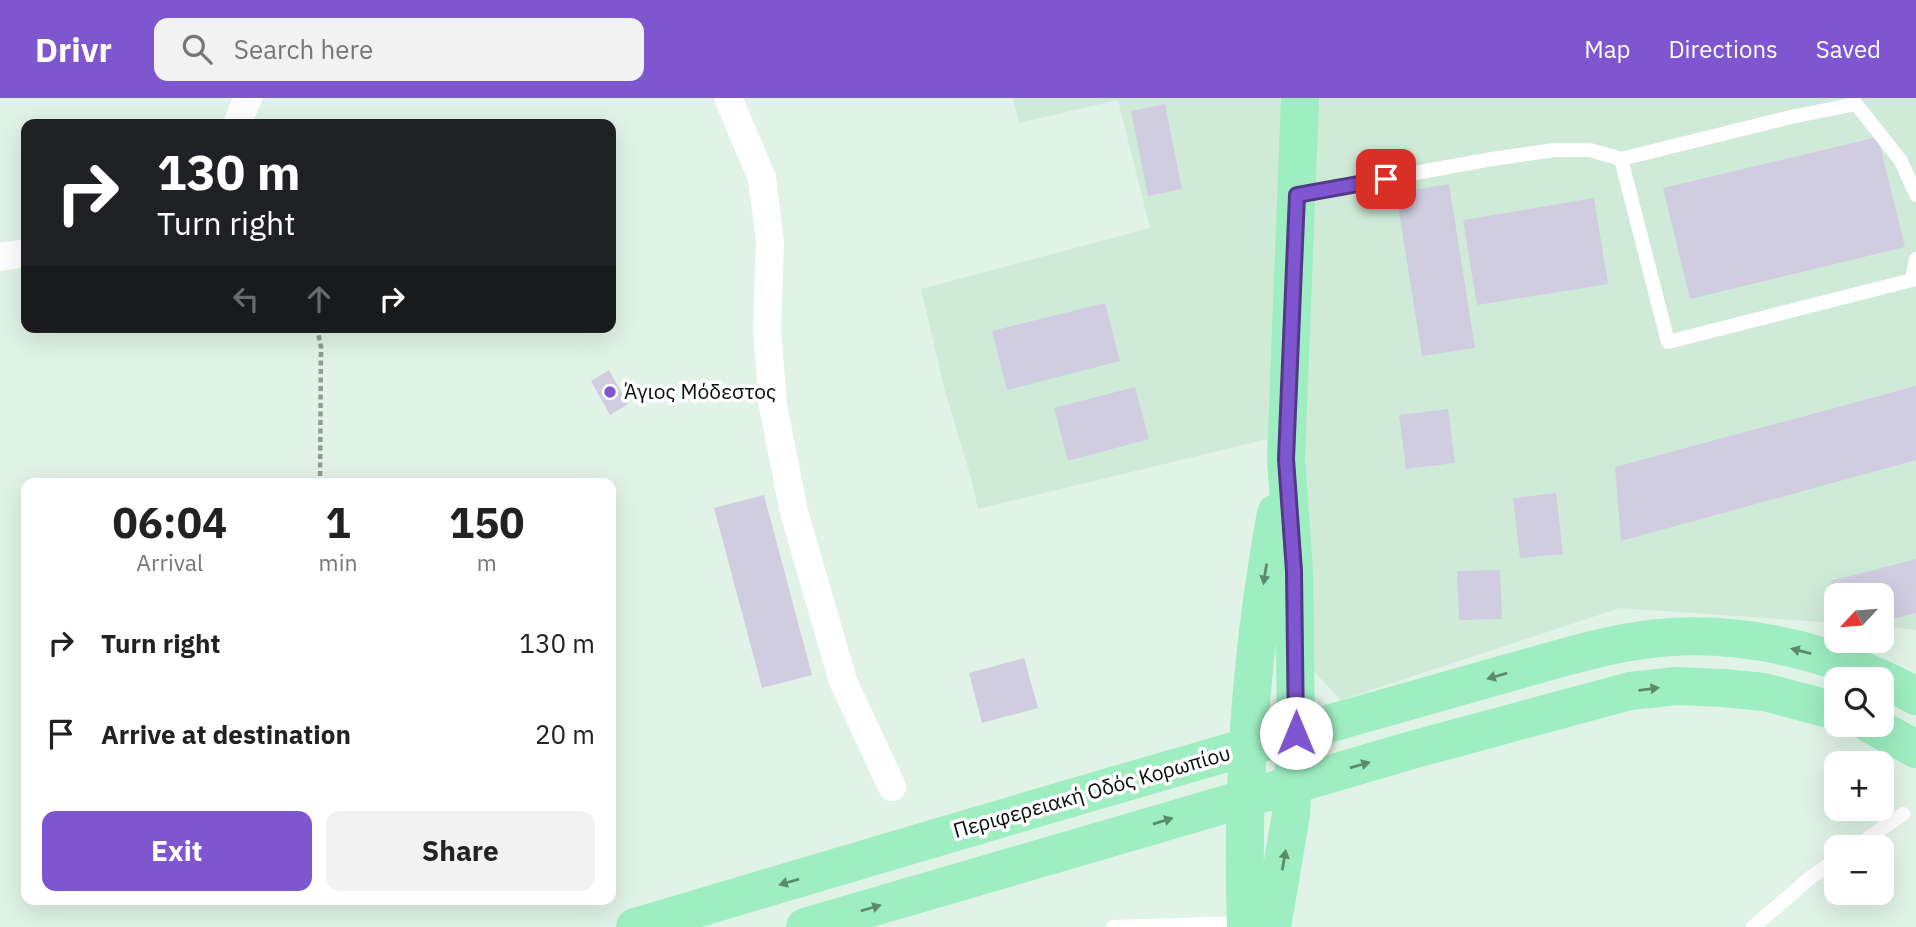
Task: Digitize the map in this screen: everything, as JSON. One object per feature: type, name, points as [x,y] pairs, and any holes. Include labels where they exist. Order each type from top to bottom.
[{"type":"main road","points":[[1255,926],[1287,846],[1294,784],[1294,571],[1286,459],[1300,98]]},
{"type":"main road","points":[[1255,926],[1244,853],[1251,689],[1264,579],[1286,459]]},
{"type":"main road","name":"Περιφερειακή Οδός Κορωπίου","points":[[635,927],[1249,746],[1563,657],[1623,643],[1674,637],[1776,645],[1828,658],[1889,681],[1916,696]]},
{"type":"main road","points":[[805,927],[1438,742],[1630,691],[1676,686],[1737,689],[1764,692],[1824,708]]},
{"type":"main road","points":[[1894,737],[1916,749]]},
{"type":"street","points":[[239,119],[248,98]]},
{"type":"street","points":[[728,98],[762,178],[770,240],[767,329],[773,406],[794,512],[843,681],[892,787]]},
{"type":"street","points":[[0,257],[21,254]]},
{"type":"lane","points":[[1297,195],[1555,150],[1590,150],[1621,159],[1791,117],[1856,104],[1902,161],[1916,195]]},
{"type":"lane","points":[[1621,159],[1668,342],[1912,280],[1916,259]]},
{"type":"lane","points":[[1872,835],[1903,814]]},
{"type":"lane","points":[[1753,927],[1824,868]]},
{"type":"lane","points":[[1113,927],[1255,926]]},
{"type":"path","points":[[318,333],[320,478]]},
{"type":"shaded area","points":[[1013,98],[1916,98],[1916,630],[1894,627],[1894,583],[1824,583],[1824,622],[1620,608],[1341,700],[1307,664],[1305,430],[978,509],[945,391],[921,289],[1150,228],[1118,100],[1019,123]]},
{"type":"building","points":[[1165,104],[1182,189],[1148,196],[1131,111]]},
{"type":"building","points":[[1878,137],[1905,247],[1690,299],[1663,188]]},
{"type":"building","points":[[1449,184],[1475,348],[1422,356],[1396,193]]},
{"type":"building","points":[[1594,198],[1608,284],[1477,305],[1463,220]]},
{"type":"building","points":[[1105,303],[1120,361],[1007,390],[992,331]]},
{"type":"building","name":"Άγιος Μόδεστος","points":[[609,370],[628,404],[610,415],[591,381]]},
{"type":"building","points":[[1916,386],[1916,460],[1621,541],[1615,467]]},
{"type":"building","points":[[1135,387],[1149,439],[1068,461],[1054,408]]},
{"type":"building","points":[[1448,409],[1455,463],[1406,469],[1399,415]]},
{"type":"building","points":[[1556,493],[1563,554],[1520,558],[1513,498]]},
{"type":"building","points":[[764,495],[812,675],[762,688],[714,508]]},
{"type":"building","points":[[1916,559],[1916,613],[1894,619],[1894,583],[1831,581]]},
{"type":"building","points":[[1500,570],[1502,619],[1459,620],[1457,571]]},
{"type":"building","points":[[1024,658],[1038,708],[982,723],[969,673]]},
{"type":"place","name":"Άγιος Μόδεστος","points":[[610,392]]},
{"type":"route","points":[[1296,733],[1294,571],[1286,459],[1297,195],[1386,179]]}]
